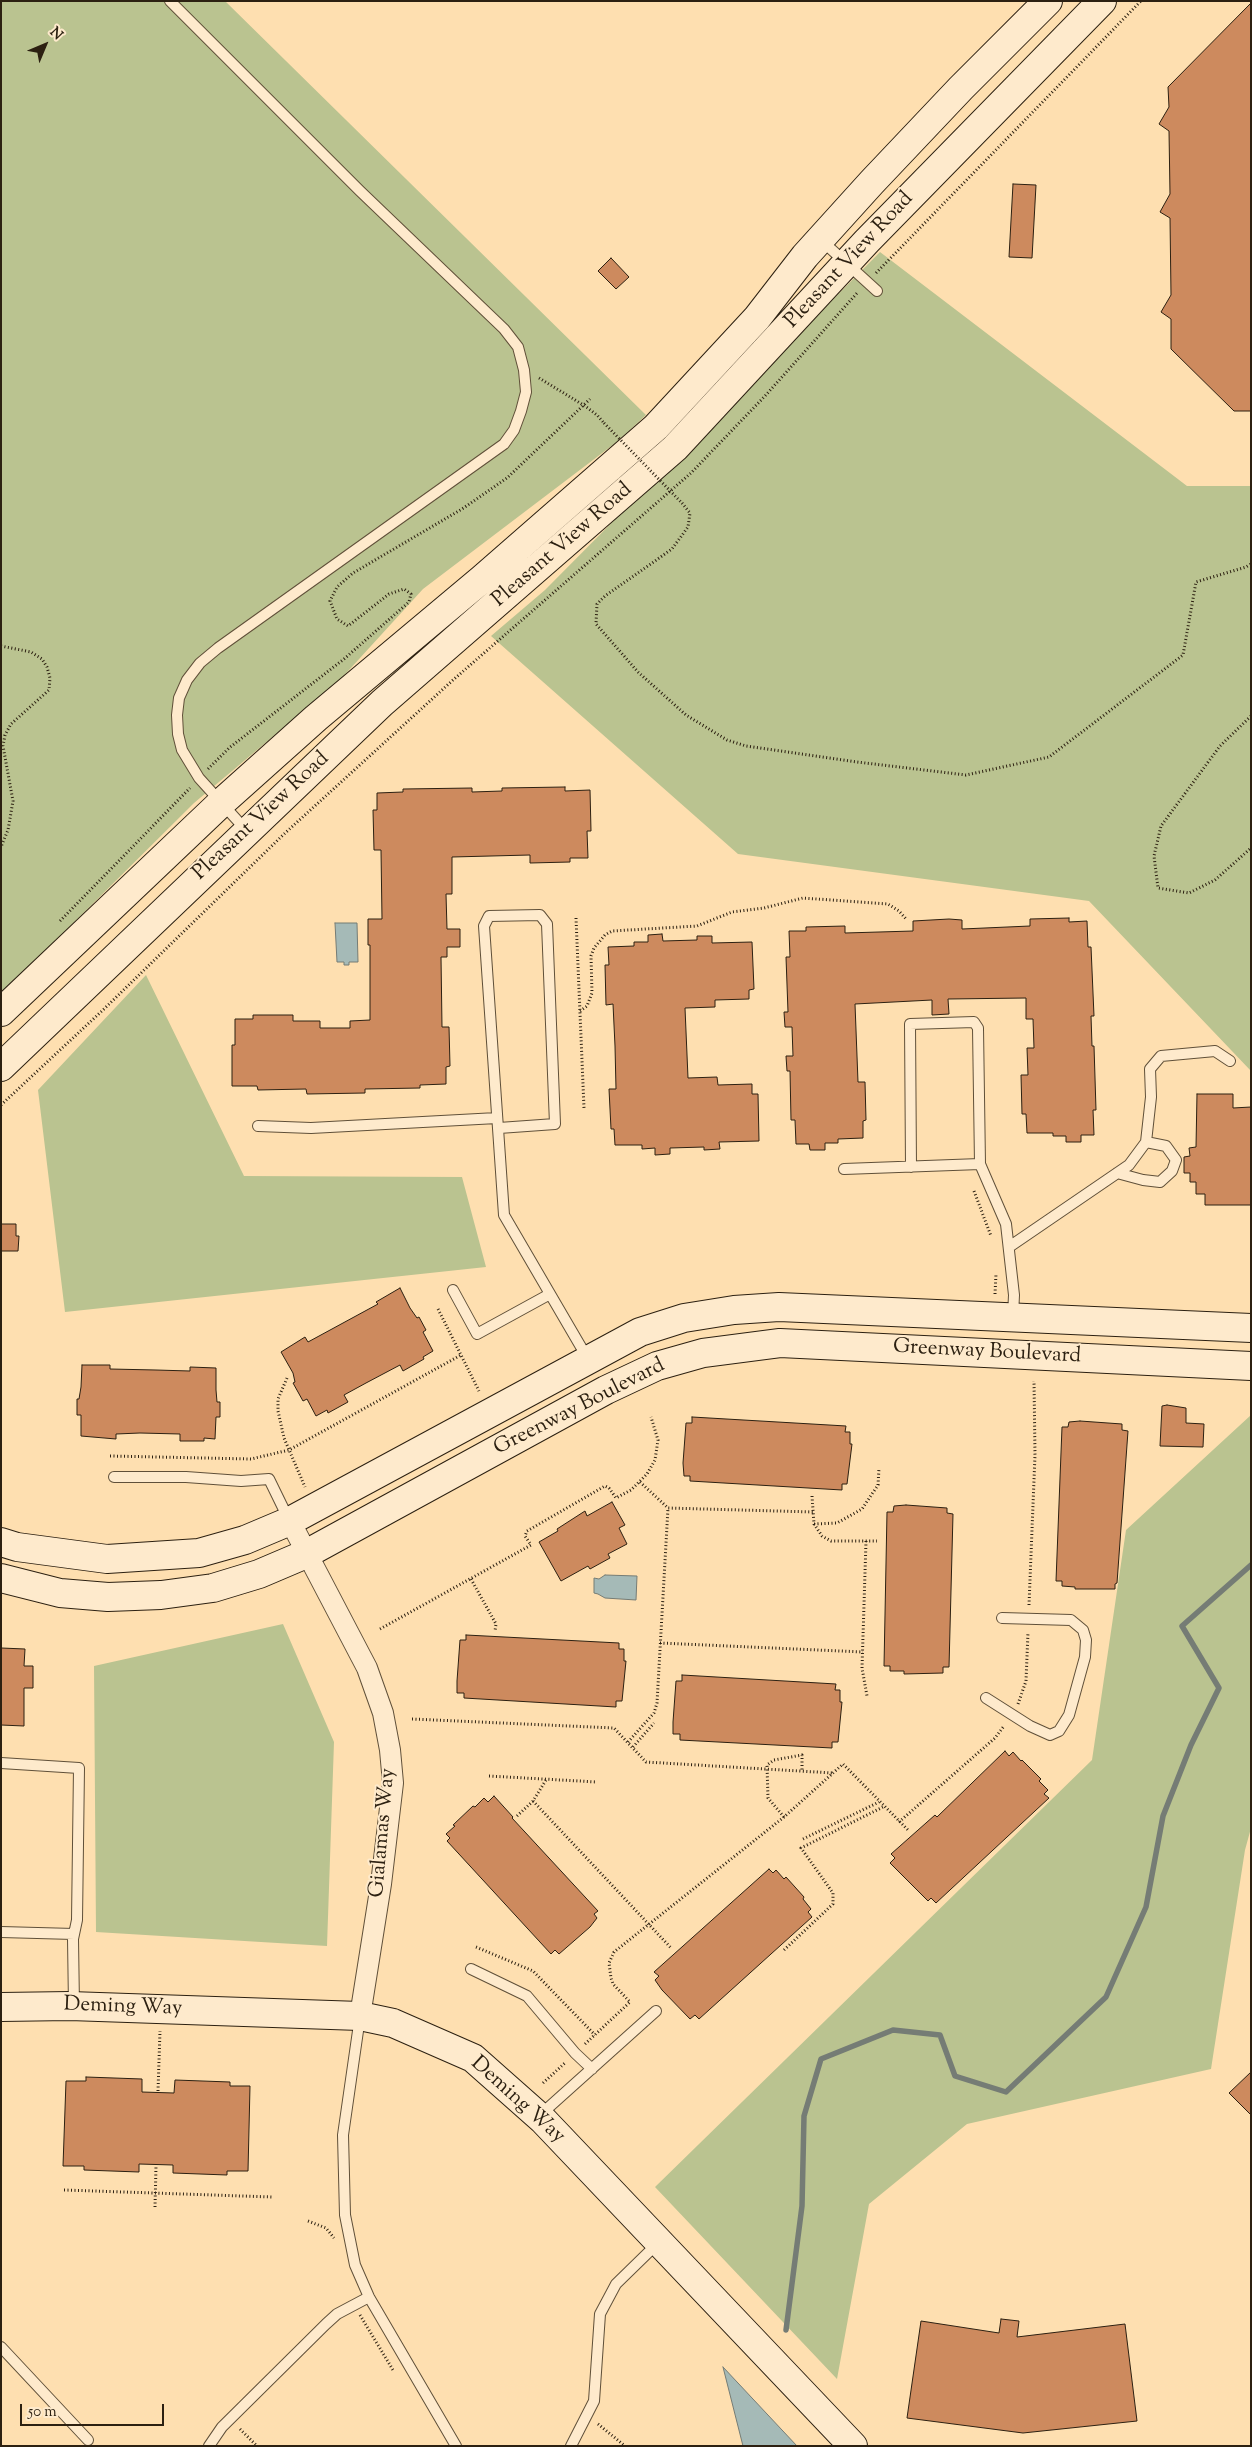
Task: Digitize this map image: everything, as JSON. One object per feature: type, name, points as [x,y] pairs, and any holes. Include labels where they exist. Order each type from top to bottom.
[{"type":"street","name":"Pleasant View Road","points":[[1,1012],[221,803],[316,718],[482,579],[656,427],[757,318],[820,239],[961,88],[1048,1]]},
{"type":"street","name":"Pleasant View Road","points":[[1,1066],[382,703],[675,448],[847,263],[1102,1]]},
{"type":"street","name":"Greenway Boulevard","points":[[1,1542],[26,1549],[107,1559],[199,1553],[245,1540],[290,1521],[640,1332],[684,1318],[734,1310],[779,1307],[1251,1328]]},
{"type":"street","name":"Greenway Boulevard","points":[[1,1578],[60,1592],[108,1597],[161,1595],[213,1588],[259,1574],[306,1554],[606,1390],[657,1366],[703,1353],[780,1343],[1251,1366]]},
{"type":"street","name":"Gialamas Way","points":[[290,1521],[367,1668],[383,1713],[390,1750],[393,1783],[381,1884],[360,2016]]},
{"type":"street","name":"Deming Way","points":[[1,2007],[74,2006],[360,2016],[393,2023],[473,2058],[538,2116],[853,2446]]},
{"type":"lane","points":[[170,1],[367,198],[504,329],[518,347],[524,370],[526,392],[521,411],[514,430],[504,444],[218,648],[200,664],[187,680],[179,698],[178,734],[182,750],[199,778],[247,831]]},
{"type":"lane","points":[[820,239],[877,291]]},
{"type":"lane","points":[[258,1126],[310,1128],[498,1123],[555,1124],[547,924],[540,915],[489,916],[484,926],[498,1123],[504,1215],[588,1359]]},
{"type":"lane","points":[[911,1167],[910,1024],[974,1022],[978,1028],[980,1164],[1006,1224],[1014,1295],[1014,1316]]},
{"type":"lane","points":[[1009,1247],[1129,1165],[1146,1142],[1151,1097],[1150,1069],[1161,1056],[1215,1051],[1230,1061]]},
{"type":"lane","points":[[1117,1173],[1142,1180],[1160,1182],[1172,1171],[1176,1160],[1166,1146],[1146,1142]]},
{"type":"lane","points":[[844,1169],[980,1164]]},
{"type":"lane","points":[[453,1290],[478,1334],[550,1294]]},
{"type":"lane","points":[[114,1477],[186,1477],[240,1481],[270,1479],[290,1521]]},
{"type":"lane","points":[[986,1698],[1030,1726],[1050,1735],[1059,1731],[1069,1716],[1085,1657],[1086,1640],[1083,1630],[1071,1620],[1002,1618]]},
{"type":"lane","points":[[1,1763],[79,1768],[76,1920],[74,1934],[74,2006]]},
{"type":"lane","points":[[1,1932],[74,1934]]},
{"type":"lane","points":[[471,1969],[527,1996],[575,2053],[592,2068]]},
{"type":"lane","points":[[538,2116],[656,2011]]},
{"type":"lane","points":[[360,2016],[344,2135],[345,2215],[355,2265],[369,2297],[456,2446]]},
{"type":"lane","points":[[571,2446],[594,2401],[600,2314],[603,2307],[616,2284],[658,2243]]},
{"type":"lane","points":[[209,2446],[222,2427],[332,2319],[369,2297]]},
{"type":"lane","points":[[1,2347],[88,2440]]},
{"type":"path","points":[[524,370],[597,415],[690,513],[688,527],[672,549],[605,596],[597,604],[596,624],[638,672],[686,715],[727,740],[746,746],[966,775],[1050,757],[1183,655],[1196,582],[1251,564]]},
{"type":"path","points":[[58,924],[229,748],[344,659],[409,602],[411,594],[404,589],[390,594],[348,626],[336,619],[330,601],[337,588],[353,574],[462,509],[507,478],[585,406],[590,399]]},
{"type":"path","points":[[1,646],[31,652],[42,658],[50,678],[49,690],[11,724],[5,735],[3,746],[12,784],[13,801],[10,822],[1,847]]},
{"type":"path","points":[[1251,716],[1220,746],[1161,826],[1154,856],[1158,888],[1189,893],[1215,880],[1251,848]]},
{"type":"path","points":[[580,1011],[587,1006],[592,993],[591,956],[594,948],[599,940],[612,931],[697,926],[732,912],[764,908],[795,899],[888,904],[900,911],[907,920]]},
{"type":"path","points":[[576,918],[584,1108]]},
{"type":"path","points":[[974,1190],[994,1244]]},
{"type":"path","points":[[995,1294],[996,1268]]},
{"type":"path","points":[[438,1309],[479,1391]]},
{"type":"path","points":[[110,1456],[251,1459],[289,1450],[461,1355]]},
{"type":"path","points":[[287,1378],[278,1399],[278,1411],[289,1450],[305,1487]]},
{"type":"path","points":[[380,1629],[531,1546],[525,1536],[527,1531],[605,1486],[609,1488],[616,1498],[640,1482],[652,1468],[657,1451],[658,1440],[652,1416]]},
{"type":"path","points":[[814,1524],[837,1523],[862,1509],[878,1485],[878,1468]]},
{"type":"path","points":[[640,1482],[668,1508],[813,1512]]},
{"type":"path","points":[[812,1496],[814,1524],[822,1536],[832,1540],[877,1541]]},
{"type":"path","points":[[628,1742],[656,1708],[668,1508]]},
{"type":"path","points":[[866,1541],[862,1668],[867,1696]]},
{"type":"path","points":[[471,1579],[496,1624],[496,1631]]},
{"type":"path","points":[[660,1642],[863,1652]]},
{"type":"path","points":[[412,1719],[614,1728],[646,1762],[833,1773]]},
{"type":"path","points":[[634,1748],[654,1723]]},
{"type":"path","points":[[784,1817],[768,1798],[766,1769],[770,1762],[802,1755],[802,1771]]},
{"type":"path","points":[[543,2083],[630,2002],[613,1984],[609,1972],[610,1957],[784,1817],[844,1764],[878,1802],[909,1831]]},
{"type":"path","points":[[489,1776],[597,1782]]},
{"type":"path","points":[[518,1816],[533,1801],[546,1780]]},
{"type":"path","points":[[533,1801],[672,1949]]},
{"type":"path","points":[[803,1839],[878,1802]]},
{"type":"path","points":[[784,1950],[833,1904],[833,1893],[801,1848],[883,1807]]},
{"type":"path","points":[[476,1947],[533,1971],[595,2035]]},
{"type":"path","points":[[158,2090],[160,2031]]},
{"type":"path","points":[[155,2207],[156,2166]]},
{"type":"path","points":[[64,2190],[272,2197]]},
{"type":"path","points":[[598,2423],[624,2446]]},
{"type":"path","points":[[240,2429],[257,2446]]},
{"type":"green space","points":[[1,1],[225,1],[646,415],[618,441],[423,589],[339,681],[194,803],[1,995]]},
{"type":"green space","points":[[880,252],[1187,486],[1251,486],[1251,1071],[1089,901],[738,854],[491,636],[545,590]]},
{"type":"green space","points":[[146,975],[244,1176],[462,1177],[486,1267],[65,1312],[38,1090]]},
{"type":"green space","points":[[1251,1415],[1251,1828],[1245,1850],[1211,2069],[967,2124],[869,2204],[837,2379],[655,2187],[1092,1760],[1126,1530]]},
{"type":"green space","points":[[283,1624],[334,1742],[327,1946],[96,1932],[94,1666]]},
{"type":"shaded area","points":[[335,923],[357,923],[358,962],[349,962],[349,965],[344,965],[344,962],[337,962]]},
{"type":"shaded area","points":[[605,1575],[637,1576],[636,1600],[605,1598],[594,1593],[594,1578],[599,1579]]},
{"type":"shaded area","points":[[723,2367],[797,2446],[743,2446]]},
{"type":"building","points":[[1251,3],[1251,411],[1234,411],[1171,349],[1171,319],[1161,312],[1171,295],[1170,218],[1160,212],[1170,194],[1169,131],[1159,124],[1169,107],[1168,87]]},
{"type":"building","points":[[1013,184],[1036,185],[1032,258],[1009,257]]},
{"type":"building","points":[[611,258],[629,277],[616,289],[598,271]]},
{"type":"building","points":[[565,787],[565,791],[590,790],[591,831],[587,831],[588,858],[570,858],[570,862],[530,863],[530,855],[452,857],[452,894],[446,894],[447,929],[460,929],[460,947],[447,947],[447,957],[441,957],[442,1027],[449,1027],[450,1066],[446,1067],[446,1084],[420,1085],[420,1088],[365,1089],[365,1093],[307,1094],[306,1089],[258,1090],[257,1086],[232,1086],[232,1045],[235,1045],[235,1019],[253,1019],[253,1015],[293,1015],[293,1021],[320,1021],[320,1028],[350,1028],[350,1021],[370,1020],[368,919],[382,919],[381,850],[374,850],[373,810],[377,810],[377,793],[403,792],[403,789],[472,788],[472,792],[502,791],[502,788]]},
{"type":"building","points":[[1069,918],[1069,922],[1087,921],[1088,947],[1091,947],[1094,1016],[1091,1016],[1096,1110],[1093,1110],[1094,1135],[1081,1135],[1081,1142],[1066,1142],[1066,1136],[1053,1136],[1053,1133],[1027,1133],[1026,1114],[1022,1114],[1021,1075],[1028,1075],[1027,1048],[1034,1048],[1033,1019],[1026,1019],[1026,998],[948,999],[949,1014],[932,1015],[932,1000],[855,1004],[858,1082],[865,1082],[866,1120],[863,1121],[863,1138],[838,1139],[838,1143],[825,1143],[825,1150],[810,1150],[809,1144],[796,1144],[795,1120],[791,1120],[790,1071],[787,1071],[786,1056],[793,1056],[792,1027],[785,1027],[784,1012],[788,1012],[786,957],[790,957],[789,931],[806,931],[806,927],[845,926],[845,933],[913,931],[913,921],[949,919],[962,920],[962,929],[1030,926],[1030,919]]},
{"type":"building","points":[[662,934],[663,941],[697,940],[697,936],[712,936],[712,943],[752,942],[754,989],[749,990],[749,999],[715,1000],[715,1007],[685,1008],[688,1078],[717,1077],[718,1085],[752,1084],[752,1094],[758,1094],[759,1141],[719,1142],[720,1149],[704,1150],[704,1147],[670,1148],[670,1154],[655,1155],[655,1148],[642,1149],[642,1145],[615,1145],[614,1129],[611,1129],[609,1089],[616,1089],[613,1004],[606,1005],[605,965],[609,965],[608,947],[634,946],[634,942],[648,942],[648,935]]},
{"type":"building","points":[[1197,1094],[1233,1094],[1233,1108],[1251,1107],[1251,1205],[1205,1205],[1205,1194],[1196,1194],[1196,1182],[1190,1182],[1190,1173],[1184,1173],[1184,1157],[1190,1156],[1189,1148],[1196,1147]]},
{"type":"building","points":[[1,1224],[16,1224],[16,1236],[19,1236],[18,1251],[1,1251]]},
{"type":"building","points":[[400,1288],[410,1308],[417,1318],[419,1317],[426,1330],[423,1332],[433,1351],[423,1357],[424,1359],[403,1371],[400,1365],[344,1395],[348,1402],[328,1413],[327,1410],[316,1416],[307,1399],[303,1401],[293,1383],[295,1382],[293,1373],[281,1352],[305,1337],[308,1342],[378,1304],[376,1302]]},
{"type":"building","points":[[82,1365],[110,1365],[110,1369],[190,1371],[190,1367],[216,1368],[216,1390],[217,1402],[220,1402],[220,1417],[216,1417],[215,1439],[204,1438],[204,1441],[180,1441],[180,1434],[140,1433],[116,1434],[116,1439],[81,1436],[81,1415],[77,1415],[77,1399],[79,1399],[81,1387]]},
{"type":"building","points":[[1162,1406],[1186,1408],[1186,1423],[1204,1424],[1203,1447],[1160,1446]]},
{"type":"building","points":[[692,1417],[846,1426],[845,1432],[850,1432],[850,1444],[852,1444],[847,1484],[842,1484],[842,1490],[690,1481],[690,1476],[684,1476],[683,1463],[686,1423],[692,1423]]},
{"type":"building","points":[[1069,1422],[1122,1424],[1122,1430],[1128,1431],[1117,1583],[1115,1584],[1115,1589],[1075,1589],[1075,1587],[1062,1586],[1062,1581],[1056,1581],[1062,1427],[1068,1427]]},
{"type":"building","points":[[612,1502],[625,1525],[619,1528],[627,1544],[608,1554],[610,1558],[590,1569],[588,1566],[561,1581],[539,1542],[585,1511],[587,1516]]},
{"type":"building","points":[[894,1506],[947,1508],[947,1513],[953,1514],[949,1667],[943,1667],[943,1673],[904,1674],[904,1671],[890,1671],[890,1666],[884,1666],[887,1512],[893,1512]]},
{"type":"building","points":[[466,1635],[619,1643],[619,1649],[624,1649],[624,1661],[626,1661],[622,1701],[616,1701],[616,1707],[464,1698],[464,1693],[457,1693],[457,1681],[460,1640],[466,1640]]},
{"type":"building","points":[[1,1648],[25,1649],[24,1666],[33,1666],[33,1688],[24,1688],[24,1726],[1,1725]]},
{"type":"building","points":[[682,1675],[836,1684],[835,1690],[840,1690],[840,1702],[842,1702],[838,1742],[832,1742],[832,1748],[680,1740],[680,1734],[673,1734],[673,1722],[676,1681],[682,1681]]},
{"type":"building","points":[[1005,1751],[1009,1756],[1013,1752],[1041,1779],[1039,1781],[1048,1790],[1044,1794],[1049,1798],[936,1903],[931,1898],[928,1901],[890,1863],[895,1858],[891,1854],[935,1815],[937,1817]]},
{"type":"building","points":[[494,1796],[598,1911],[594,1914],[597,1918],[590,1927],[559,1954],[555,1950],[551,1954],[447,1841],[450,1838],[446,1834],[455,1826],[453,1825],[484,1798],[488,1802]]},
{"type":"building","points":[[769,1869],[773,1873],[776,1870],[784,1879],[786,1877],[804,1897],[803,1899],[811,1909],[808,1912],[812,1917],[699,2019],[695,2015],[690,2019],[662,1990],[655,1980],[659,1976],[654,1972]]},
{"type":"building","points":[[1251,2072],[1251,2115],[1229,2093]]},
{"type":"building","points":[[86,2077],[142,2079],[142,2092],[174,2093],[175,2080],[230,2082],[230,2086],[250,2086],[248,2171],[227,2171],[227,2175],[173,2173],[173,2165],[139,2164],[139,2172],[84,2170],[84,2166],[63,2166],[66,2081],[86,2081]]},
{"type":"building","points":[[1001,2319],[1019,2321],[1017,2337],[1125,2324],[1137,2421],[1023,2433],[907,2418],[921,2321],[999,2333]]},
{"type":"waterway","points":[[786,2330],[802,2206],[804,2116],[821,2059],[893,2030],[940,2035],[955,2076],[1006,2092],[1106,1997],[1146,1907],[1163,1816],[1191,1745],[1219,1688],[1182,1626],[1251,1565]]}]
